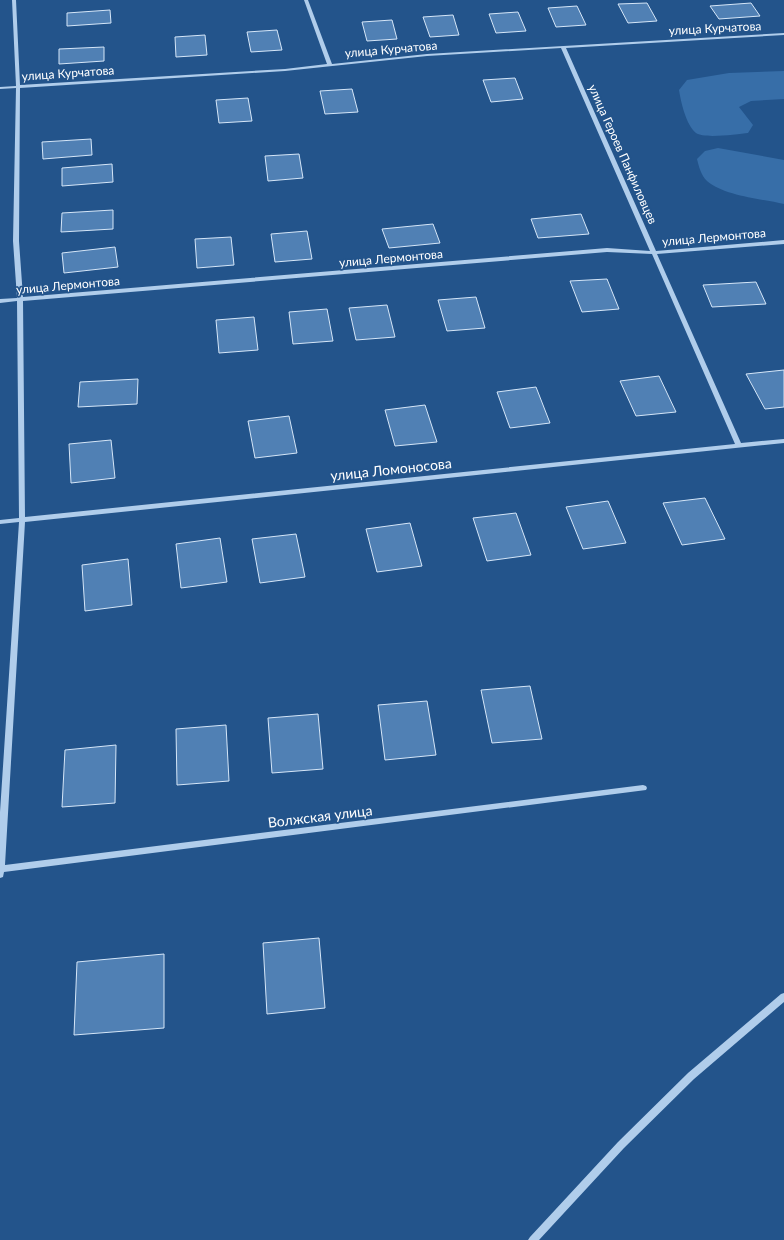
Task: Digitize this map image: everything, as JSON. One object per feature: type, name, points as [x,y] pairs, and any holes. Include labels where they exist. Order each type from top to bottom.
[{"type":"street","points":[[0,875],[22,520],[20,300],[16,241],[18,86],[14,0]]},
{"type":"street","points":[[306,0],[330,65]]},
{"type":"street","name":"улица Курчатова","points":[[0,88],[285,70],[427,55],[784,34]]},
{"type":"street","name":"улица Героев Панфиловцев","points":[[563,47],[739,446]]},
{"type":"street","name":"улица Лермонтова","points":[[0,302],[607,250],[654,253],[784,242]]},
{"type":"street","name":"улица Ломоносова","points":[[0,522],[784,441]]},
{"type":"street","name":"Волжская улица","points":[[0,869],[643,788]]},
{"type":"street","points":[[533,1240],[621,1145],[691,1076],[784,997]]},
{"type":"shaded area","points":[[784,71],[784,99],[751,101],[739,107],[753,125],[748,133],[706,136],[696,133],[689,125],[679,90],[687,80],[729,73]]},
{"type":"shaded area","points":[[718,148],[784,160],[784,204],[733,194],[714,186],[707,181],[699,168],[697,159],[705,151]]},
{"type":"building","points":[[647,3],[657,21],[628,23],[618,4]]},
{"type":"building","points":[[751,3],[760,16],[719,19],[710,6]]},
{"type":"building","points":[[577,6],[586,25],[556,27],[548,8]]},
{"type":"building","points":[[110,10],[111,23],[67,26],[67,13]]},
{"type":"building","points":[[518,12],[526,31],[496,33],[489,14]]},
{"type":"building","points":[[453,15],[459,35],[430,37],[423,17]]},
{"type":"building","points":[[392,20],[397,39],[367,41],[362,22]]},
{"type":"building","points":[[277,30],[282,50],[251,52],[247,32]]},
{"type":"building","points":[[205,35],[207,55],[176,57],[175,37]]},
{"type":"building","points":[[104,47],[104,61],[59,64],[59,49]]},
{"type":"building","points":[[515,78],[523,99],[491,102],[483,80]]},
{"type":"building","points":[[352,89],[358,112],[325,114],[320,91]]},
{"type":"building","points":[[248,98],[252,121],[219,123],[216,100]]},
{"type":"building","points":[[91,139],[92,155],[43,159],[42,142]]},
{"type":"building","points":[[299,154],[303,178],[268,181],[265,156]]},
{"type":"building","points":[[112,164],[113,182],[62,186],[62,168]]},
{"type":"building","points":[[113,210],[113,229],[61,232],[62,213]]},
{"type":"building","points":[[581,214],[589,234],[538,238],[531,219]]},
{"type":"building","points":[[433,224],[440,243],[389,248],[382,229]]},
{"type":"building","points":[[307,231],[312,259],[275,262],[271,234]]},
{"type":"building","points":[[231,237],[234,265],[197,268],[195,239]]},
{"type":"building","points":[[115,247],[118,267],[64,273],[62,253]]},
{"type":"building","points":[[607,279],[619,309],[582,312],[570,281]]},
{"type":"building","points":[[756,282],[766,304],[712,307],[703,285]]},
{"type":"building","points":[[476,297],[485,328],[447,331],[438,300]]},
{"type":"building","points":[[387,305],[395,337],[356,340],[349,308]]},
{"type":"building","points":[[327,309],[333,341],[293,344],[289,312]]},
{"type":"building","points":[[254,317],[258,350],[219,353],[216,320]]},
{"type":"building","points":[[784,370],[784,407],[765,409],[746,374]]},
{"type":"building","points":[[659,376],[676,412],[636,416],[620,381]]},
{"type":"building","points":[[138,379],[137,404],[78,407],[80,382]]},
{"type":"building","points":[[536,387],[550,423],[510,428],[497,392]]},
{"type":"building","points":[[425,405],[437,442],[395,446],[385,410]]},
{"type":"building","points":[[289,416],[297,453],[255,458],[248,421]]},
{"type":"building","points":[[111,440],[115,478],[71,483],[69,444]]},
{"type":"building","points":[[705,498],[725,539],[682,545],[663,503]]},
{"type":"building","points":[[608,501],[626,543],[583,549],[566,507]]},
{"type":"building","points":[[516,513],[531,555],[487,561],[473,518]]},
{"type":"building","points":[[410,523],[422,566],[377,572],[366,529]]},
{"type":"building","points":[[296,534],[305,577],[260,583],[252,539]]},
{"type":"building","points":[[220,538],[227,582],[181,588],[176,544]]},
{"type":"building","points":[[128,559],[132,605],[85,611],[82,565]]},
{"type":"building","points":[[530,686],[542,739],[492,743],[481,690]]},
{"type":"building","points":[[427,701],[436,755],[385,760],[378,705]]},
{"type":"building","points":[[318,714],[323,769],[272,773],[268,718]]},
{"type":"building","points":[[226,725],[229,781],[177,785],[176,729]]},
{"type":"building","points":[[116,745],[115,803],[62,807],[65,750]]},
{"type":"building","points":[[319,938],[325,1008],[267,1014],[263,943]]},
{"type":"building","points":[[164,954],[164,1028],[74,1035],[77,962]]}]
